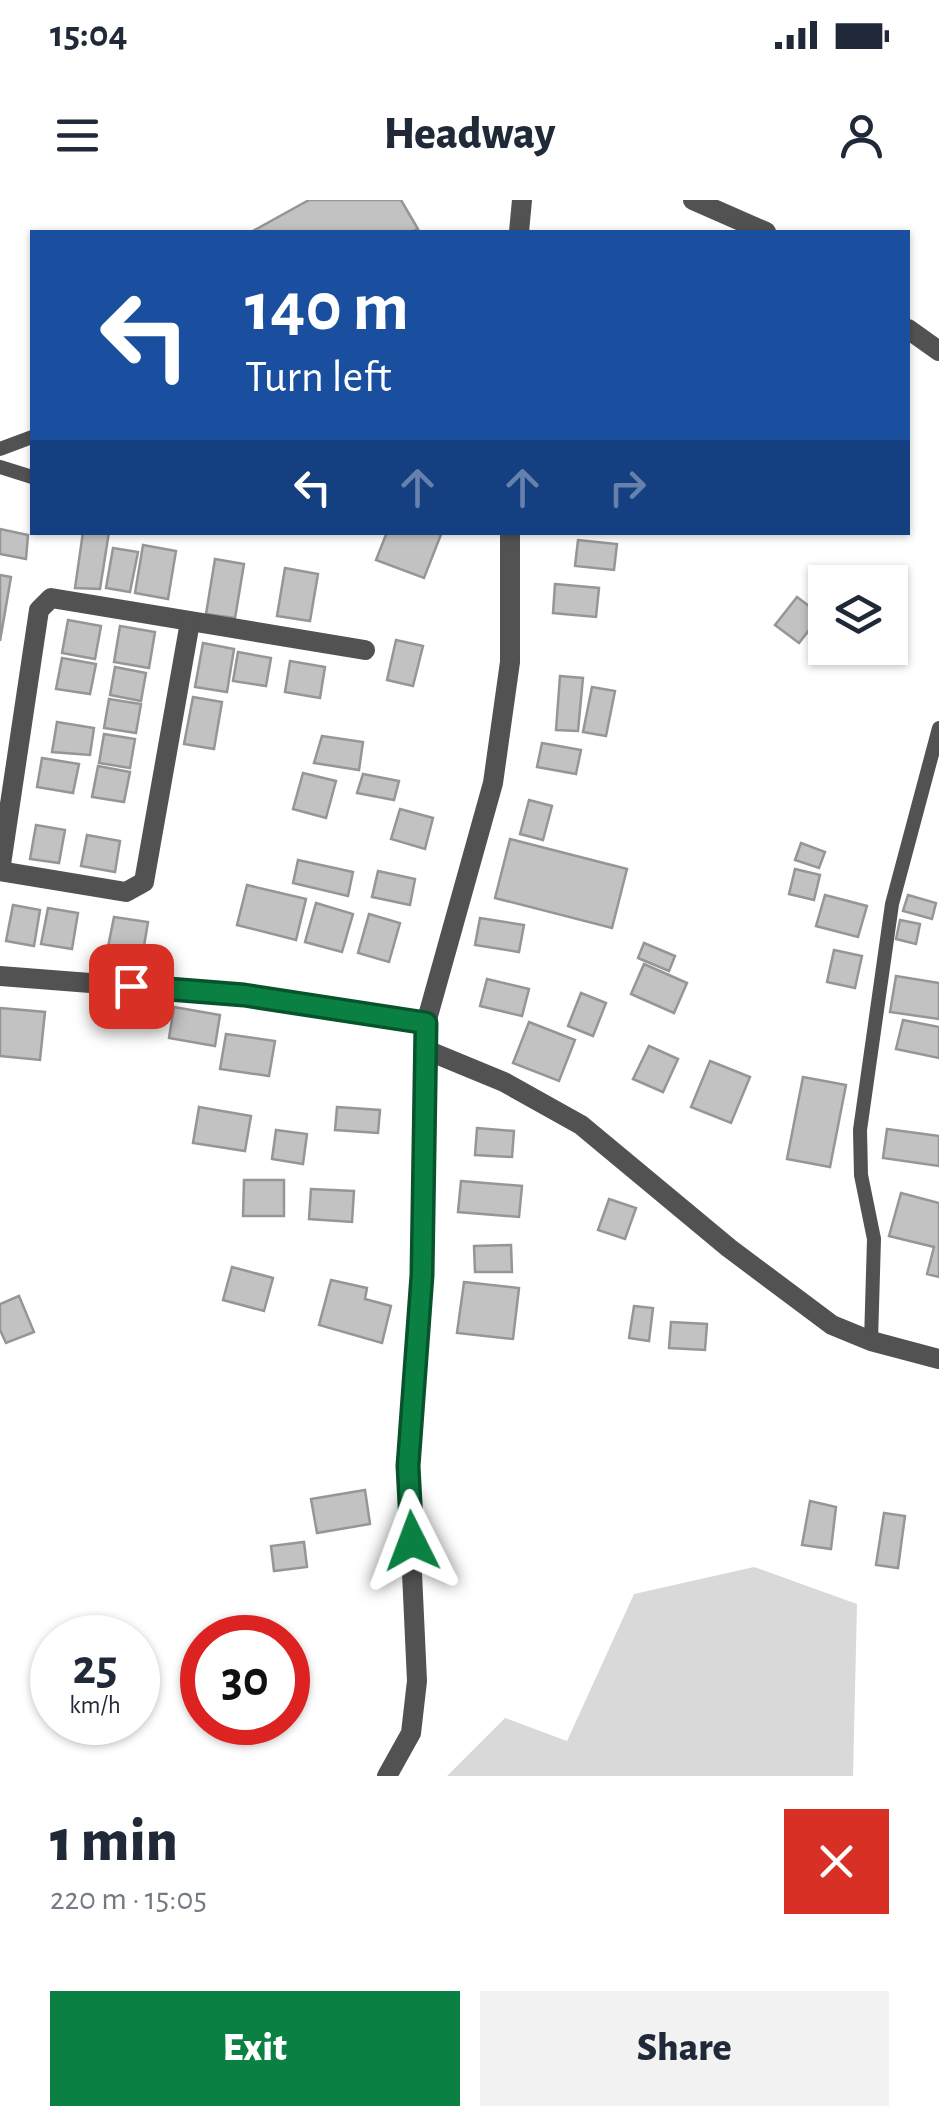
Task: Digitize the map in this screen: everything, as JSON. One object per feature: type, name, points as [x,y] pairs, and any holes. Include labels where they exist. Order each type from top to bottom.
[{"type":"street","points":[[519,230],[522,200]]},
{"type":"street","points":[[693,200],[761,230]]},
{"type":"street","points":[[910,330],[939,351]]},
{"type":"street","points":[[387,1776],[411,1732],[417,1681],[408,1466],[422,1275],[426,1023],[493,783],[510,662],[510,535]]},
{"type":"street","points":[[190,622],[144,882],[126,892],[0,870],[43,603],[58,596],[366,650]]},
{"type":"street","points":[[0,976],[244,995],[426,1023]]},
{"type":"street","points":[[424,1049],[558,1109],[832,1325],[870,1342],[939,1359]]},
{"type":"lane","points":[[0,450],[30,438]]},
{"type":"lane","points":[[0,466],[30,476]]},
{"type":"lane","points":[[870,1342],[874,1239],[861,1175],[860,1130],[892,904],[939,728]]},
{"type":"shaded area","points":[[754,1567],[857,1604],[853,1776],[447,1776],[505,1718],[567,1741],[634,1594]]},
{"type":"building","points":[[309,200],[401,200],[418,229],[416,230],[255,230]]},
{"type":"building","points":[[0,529],[28,535],[26,559],[0,554]]},
{"type":"building","points":[[83,535],[109,535],[100,589],[75,588]]},
{"type":"building","points":[[386,535],[441,535],[424,578],[376,560]]},
{"type":"building","points":[[578,540],[617,544],[614,570],[575,566]]},
{"type":"building","points":[[143,545],[176,551],[168,599],[135,593]]},
{"type":"building","points":[[113,548],[138,552],[130,592],[106,588]]},
{"type":"building","points":[[215,559],[244,564],[235,618],[206,614]]},
{"type":"building","points":[[285,568],[318,574],[310,621],[277,616]]},
{"type":"building","points":[[0,575],[11,577],[0,641]]},
{"type":"building","points":[[555,584],[599,588],[596,617],[553,613]]},
{"type":"building","points":[[797,597],[808,605],[808,632],[799,643],[775,625]]},
{"type":"building","points":[[68,620],[101,626],[95,659],[62,653]]},
{"type":"building","points":[[120,626],[155,632],[149,668],[114,662]]},
{"type":"building","points":[[396,640],[423,646],[413,686],[387,680]]},
{"type":"building","points":[[203,643],[234,649],[227,692],[195,687]]},
{"type":"building","points":[[238,652],[271,658],[266,686],[233,681]]},
{"type":"building","points":[[62,658],[96,664],[90,694],[56,689]]},
{"type":"building","points":[[290,661],[325,667],[320,698],[285,692]]},
{"type":"building","points":[[115,667],[146,673],[141,701],[110,695]]},
{"type":"building","points":[[560,676],[583,678],[578,731],[556,730]]},
{"type":"building","points":[[592,687],[615,691],[606,736],[583,732]]},
{"type":"building","points":[[193,697],[222,702],[214,749],[184,744]]},
{"type":"building","points":[[109,699],[141,704],[136,733],[104,728]]},
{"type":"building","points":[[57,722],[94,728],[90,755],[52,752]]},
{"type":"building","points":[[104,734],[135,739],[130,768],[99,763]]},
{"type":"building","points":[[322,736],[363,742],[359,770],[314,763]]},
{"type":"building","points":[[542,743],[581,750],[576,774],[537,767]]},
{"type":"building","points":[[42,758],[79,764],[73,793],[37,787]]},
{"type":"building","points":[[98,766],[130,772],[124,802],[92,797]]},
{"type":"building","points":[[303,773],[336,781],[326,818],[293,809]]},
{"type":"building","points":[[363,774],[399,781],[394,800],[357,793]]},
{"type":"building","points":[[529,800],[552,806],[543,840],[520,834]]},
{"type":"building","points":[[400,809],[433,818],[425,849],[391,839]]},
{"type":"building","points":[[36,825],[65,830],[59,863],[30,859]]},
{"type":"building","points":[[87,835],[120,841],[115,872],[81,866]]},
{"type":"building","points":[[510,839],[627,869],[612,928],[495,898]]},
{"type":"building","points":[[801,843],[825,852],[819,868],[795,860]]},
{"type":"building","points":[[298,860],[353,872],[348,896],[293,883]]},
{"type":"building","points":[[795,869],[820,875],[814,900],[789,894]]},
{"type":"building","points":[[378,871],[415,879],[410,905],[372,897]]},
{"type":"building","points":[[247,885],[306,899],[296,940],[237,925]]},
{"type":"building","points":[[825,895],[867,906],[858,937],[816,926]]},
{"type":"building","points":[[908,895],[936,903],[932,919],[903,911]]},
{"type":"building","points":[[316,903],[353,914],[342,952],[305,942]]},
{"type":"building","points":[[13,905],[40,910],[34,946],[6,941]]},
{"type":"building","points":[[48,908],[78,913],[72,949],[41,944]]},
{"type":"building","points":[[369,914],[400,923],[389,962],[358,953]]},
{"type":"building","points":[[114,917],[148,922],[142,958],[107,952]]},
{"type":"building","points":[[480,918],[524,925],[519,952],[475,945]]},
{"type":"building","points":[[900,920],[920,924],[916,944],[896,939]]},
{"type":"building","points":[[644,943],[675,956],[669,971],[638,958]]},
{"type":"building","points":[[834,950],[862,956],[855,988],[827,982]]},
{"type":"building","points":[[644,964],[687,983],[674,1013],[631,994]]},
{"type":"building","points":[[896,976],[939,983],[939,1019],[890,1012]]},
{"type":"building","points":[[487,979],[529,989],[522,1016],[480,1006]]},
{"type":"building","points":[[581,993],[606,1003],[593,1036],[568,1026]]},
{"type":"building","points":[[174,1007],[220,1015],[215,1046],[169,1038]]},
{"type":"building","points":[[0,1008],[45,1012],[40,1060],[0,1056]]},
{"type":"building","points":[[903,1020],[939,1027],[939,1058],[896,1049]]},
{"type":"building","points":[[529,1022],[575,1040],[559,1081],[513,1063]]},
{"type":"building","points":[[226,1034],[275,1041],[269,1076],[220,1069]]},
{"type":"building","points":[[649,1046],[678,1059],[663,1092],[633,1079]]},
{"type":"building","points":[[710,1061],[750,1077],[731,1123],[691,1107]]},
{"type":"building","points":[[803,1077],[846,1085],[830,1167],[787,1159]]},
{"type":"building","points":[[199,1107],[251,1116],[245,1151],[193,1143]]},
{"type":"building","points":[[337,1107],[380,1110],[378,1133],[335,1130]]},
{"type":"building","points":[[477,1128],[514,1131],[512,1157],[475,1155]]},
{"type":"building","points":[[887,1129],[939,1136],[939,1166],[883,1158]]},
{"type":"building","points":[[276,1130],[307,1134],[303,1164],[272,1159]]},
{"type":"building","points":[[244,1180],[284,1180],[284,1216],[243,1216]]},
{"type":"building","points":[[461,1181],[522,1186],[519,1217],[458,1212]]},
{"type":"building","points":[[311,1189],[354,1191],[352,1222],[309,1219]]},
{"type":"building","points":[[901,1193],[939,1203],[939,1277],[927,1274],[934,1247],[889,1236]]},
{"type":"building","points":[[609,1199],[636,1208],[625,1239],[598,1230]]},
{"type":"building","points":[[511,1245],[512,1272],[475,1272],[474,1246]]},
{"type":"building","points":[[232,1267],[273,1278],[264,1311],[223,1300]]},
{"type":"building","points":[[331,1280],[367,1288],[365,1299],[391,1306],[382,1343],[319,1325]]},
{"type":"building","points":[[464,1282],[519,1288],[513,1339],[457,1333]]},
{"type":"building","points":[[19,1296],[34,1332],[6,1343],[0,1330],[0,1304]]},
{"type":"building","points":[[634,1306],[653,1308],[649,1341],[629,1338]]},
{"type":"building","points":[[671,1322],[707,1324],[705,1350],[669,1348]]},
{"type":"building","points":[[365,1490],[370,1524],[317,1533],[311,1499]]},
{"type":"building","points":[[810,1501],[836,1507],[831,1549],[802,1545]]},
{"type":"building","points":[[884,1513],[905,1516],[898,1568],[876,1565]]},
{"type":"building","points":[[304,1542],[307,1567],[274,1571],[271,1546]]},
{"type":"route","points":[[131,986],[244,995],[426,1023],[422,1275],[408,1466],[412,1541]]}]
